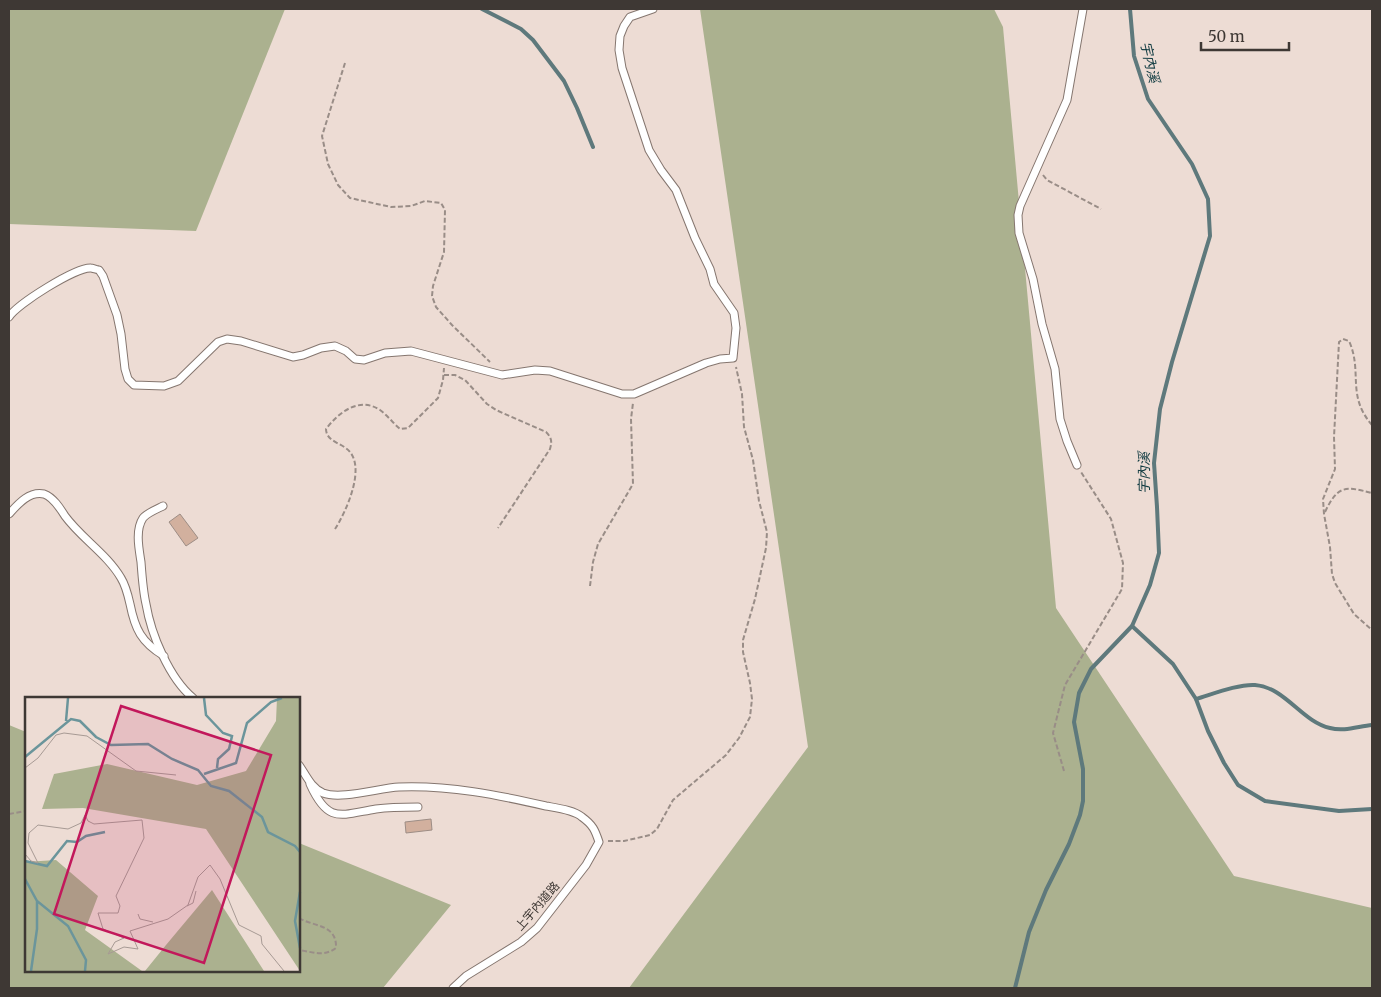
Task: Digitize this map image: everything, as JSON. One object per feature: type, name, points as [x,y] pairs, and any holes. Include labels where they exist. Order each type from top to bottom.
[{"type":"lane","points":[[9,317],[12,311],[37,293],[71,275],[91,268],[99,270],[117,315],[125,369],[128,379],[134,385],[164,386],[178,381],[218,342],[227,340],[241,342],[293,357],[335,346],[346,351],[355,359],[364,360],[386,353],[412,351],[502,375],[536,370],[550,371],[622,394],[634,394],[706,363],[733,358],[736,328],[734,313],[714,284],[710,269],[695,238],[676,190],[649,150],[622,68],[619,50],[620,36],[624,26],[630,16],[652,9]]},
{"type":"lane","points":[[1078,465],[1061,425],[1055,369],[1018,224],[1020,206],[1067,100],[1083,9]]},
{"type":"lane","points":[[9,514],[22,499],[33,494],[45,494],[56,503],[74,527],[122,579],[137,630],[149,647],[164,656]]},
{"type":"lane","points":[[163,506],[144,516],[139,528],[139,546],[146,604],[151,624],[164,656],[176,679],[192,697]]},
{"type":"lane","points":[[300,767],[314,788],[324,793],[340,795],[398,788],[438,787],[508,797],[581,816],[594,827],[599,842]]},
{"type":"lane","points":[[305,775],[316,798],[325,808],[336,815],[347,816],[389,808],[418,807]]},
{"type":"lane","name":"上宇內道路","points":[[453,988],[466,976],[521,942],[536,928],[586,865],[599,842]]},
{"type":"path","points":[[345,63],[322,136],[328,164],[338,185],[350,198],[391,207],[410,206],[425,201],[441,203],[445,210],[444,252],[433,286],[432,296],[436,307],[452,326],[502,375]]},
{"type":"path","points":[[1038,167],[1047,180],[1101,209]]},
{"type":"path","points":[[1372,425],[1360,406],[1356,391],[1356,371],[1352,348],[1349,341],[1343,339],[1339,342],[1338,356],[1334,437],[1335,469],[1323,499],[1324,514],[1330,547],[1332,574],[1335,582],[1354,614],[1372,630]]},
{"type":"path","points":[[599,842],[624,841],[650,835],[658,829],[673,800],[726,755],[739,738],[750,717],[752,699],[742,640],[766,548],[766,532],[753,460],[744,427],[742,394],[733,358]]},
{"type":"path","points":[[335,529],[348,506],[356,467],[350,452],[331,440],[326,434],[326,429],[341,412],[363,405],[381,410],[396,426],[404,430],[438,398],[444,375],[445,361]]},
{"type":"path","points":[[444,375],[455,375],[465,380],[487,404],[496,410],[546,432],[551,437],[550,449],[498,528]]},
{"type":"path","points":[[590,586],[593,562],[598,544],[633,484],[631,419],[634,394]]},
{"type":"path","points":[[1064,771],[1053,733],[1065,685],[1122,589],[1123,564],[1111,519],[1078,465]]},
{"type":"path","points":[[1324,514],[1336,493],[1343,489],[1353,488],[1372,493]]},
{"type":"path","points":[[9,814],[25,811]]},
{"type":"path","points":[[300,918],[322,926],[331,932],[337,940],[336,948],[330,952],[322,954],[300,950]]},
{"type":"green space","points":[[9,9],[285,9],[196,231],[9,224]]},
{"type":"green space","points":[[700,9],[994,9],[1003,27],[1056,608],[1234,876],[1372,908],[1372,988],[629,988],[808,747]]},
{"type":"green space","points":[[9,725],[25,732],[25,972],[300,972],[300,843],[451,905],[383,988],[9,988]]},
{"type":"building","points":[[180,514],[198,538],[186,546],[169,522]]},
{"type":"building","points":[[431,819],[432,830],[406,833],[405,822]]},
{"type":"waterway","points":[[482,9],[521,29],[533,40],[564,81],[593,147]]},
{"type":"waterway","name":"宇內溪","points":[[1015,988],[1029,932],[1046,890],[1069,844],[1080,815],[1083,801],[1083,769],[1074,722],[1079,693],[1091,669],[1132,626],[1150,585],[1159,553],[1154,463],[1160,409],[1172,362],[1210,236],[1208,199],[1192,164],[1148,99],[1134,56],[1130,9]]},
{"type":"waterway","name":"宇內溪","points":[[1132,626],[1173,664],[1196,699],[1208,731],[1224,763],[1238,785],[1265,801],[1339,811],[1372,809]]},
{"type":"waterway","points":[[1196,699],[1233,688],[1255,685],[1266,687],[1285,698],[1320,725],[1335,729],[1372,725]]}]
